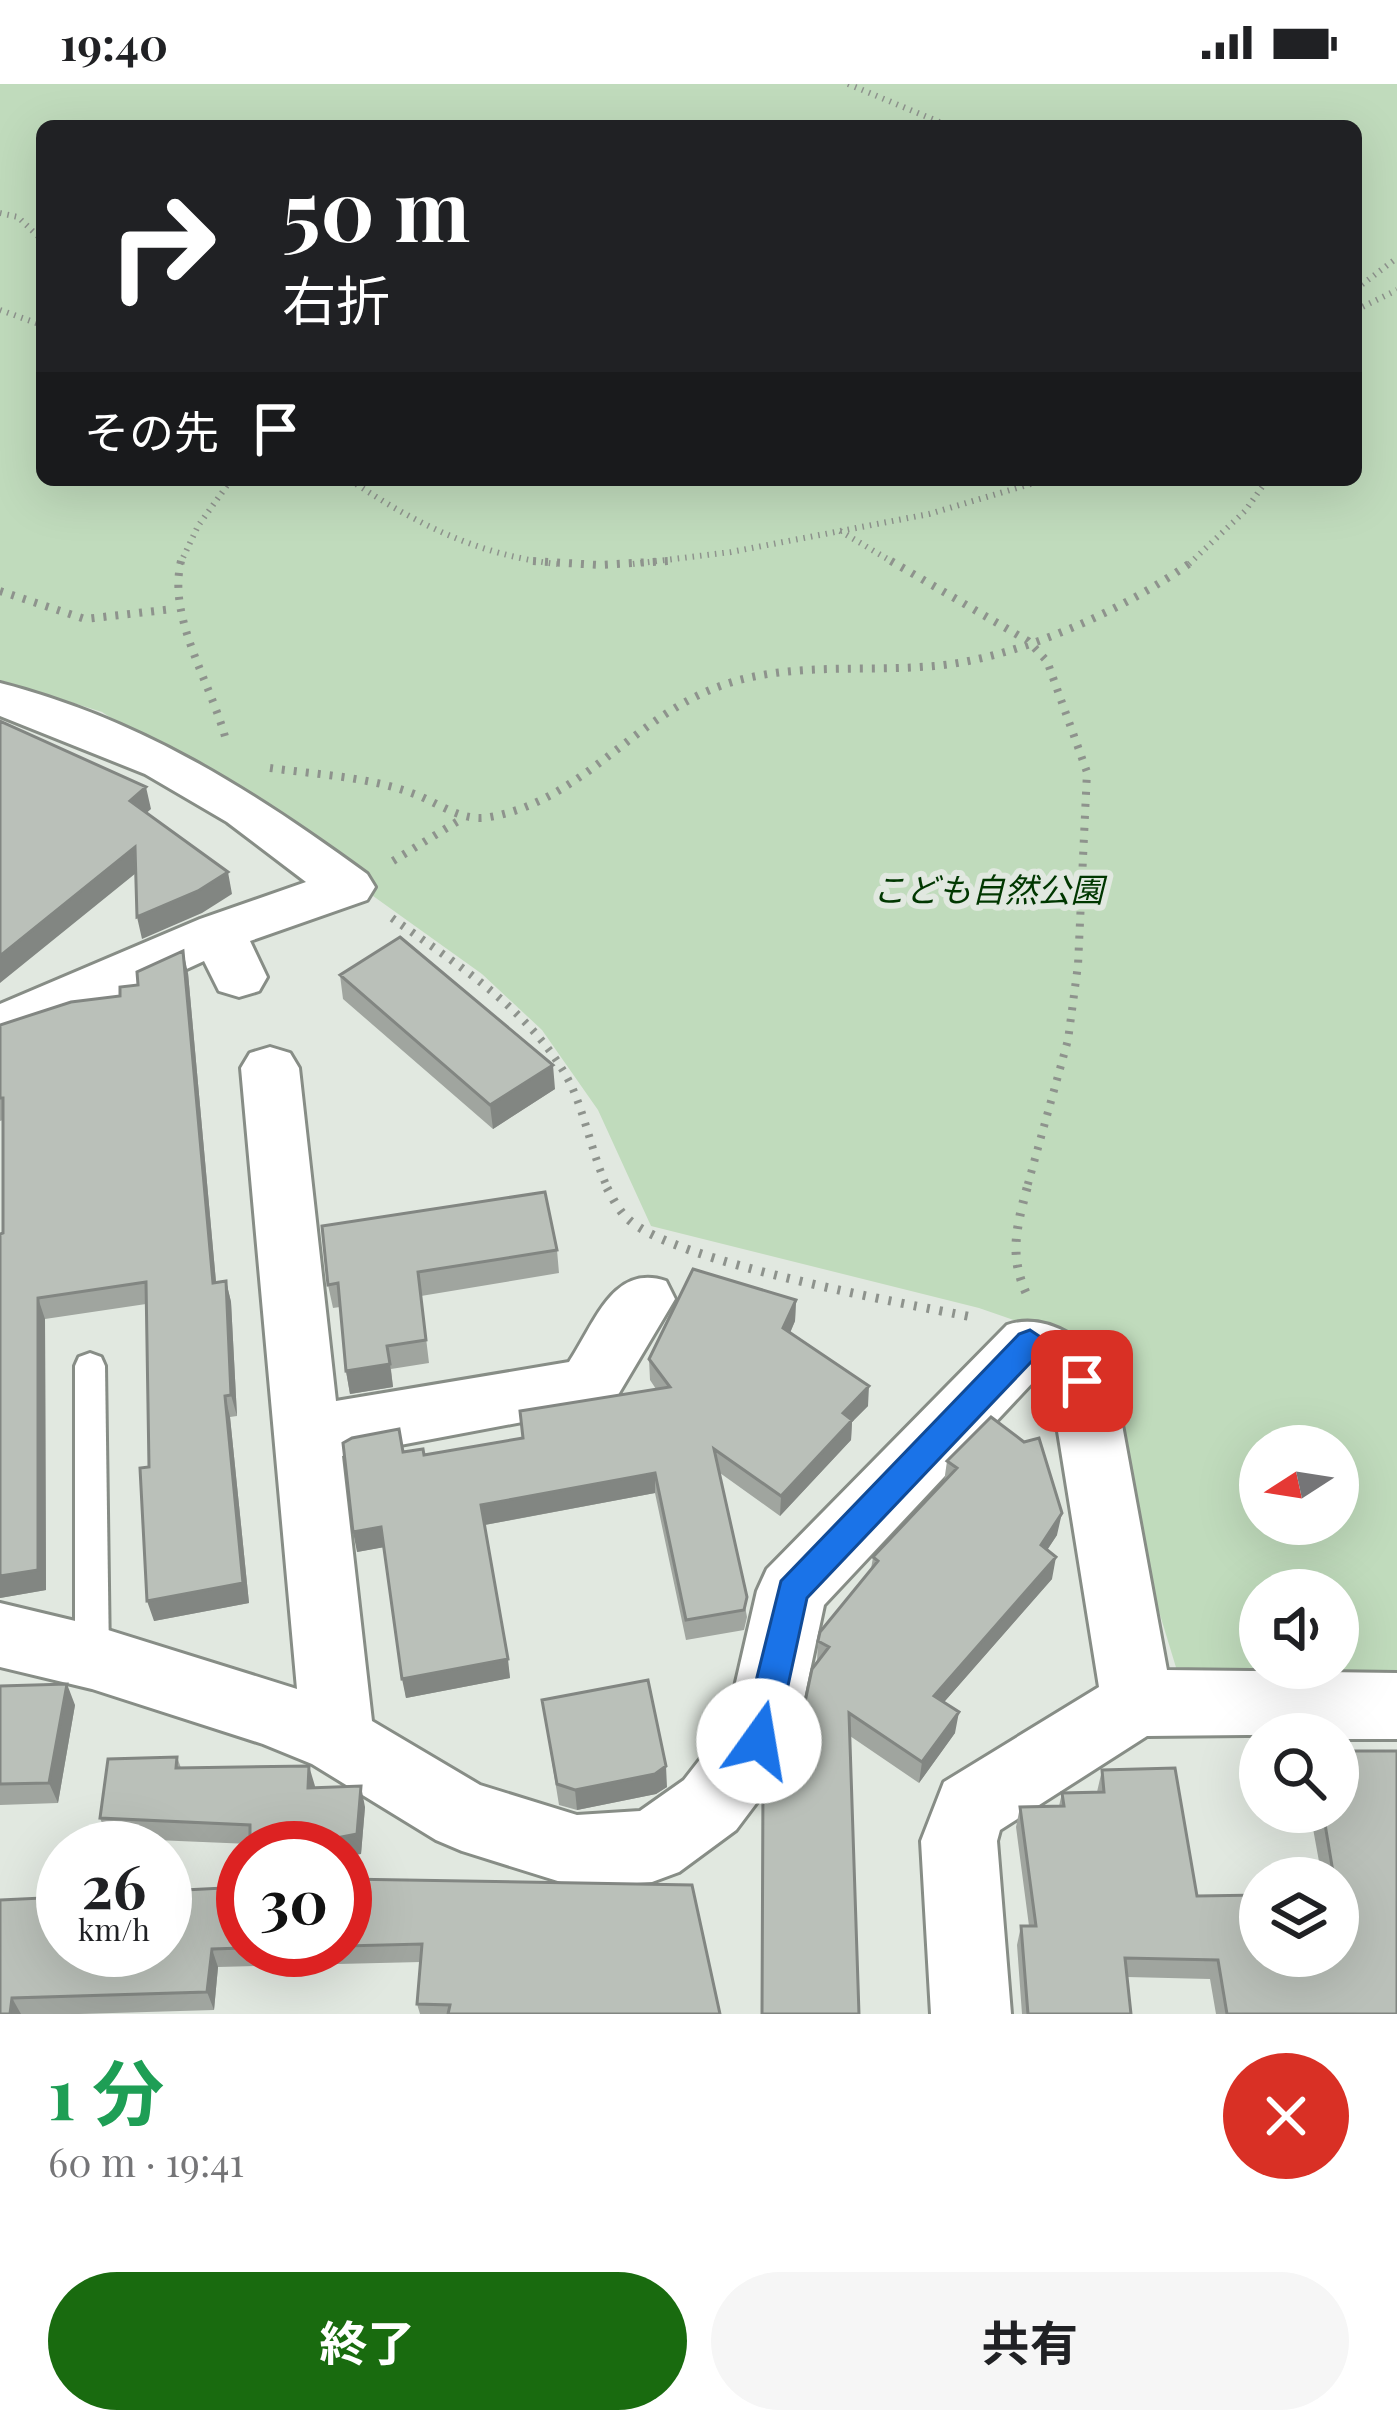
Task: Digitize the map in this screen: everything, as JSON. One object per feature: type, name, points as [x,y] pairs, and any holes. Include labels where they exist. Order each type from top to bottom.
[{"type":"street","points":[[0,698],[163,762],[244,810],[348,887],[229,954],[0,1024]]},
{"type":"street","points":[[270,1068],[338,1740]]},
{"type":"street","points":[[308,1435],[589,1386],[644,1299]]},
{"type":"street","points":[[0,1635],[92,1657],[272,1713],[338,1740],[462,1815],[577,1851],[652,1846],[710,1805],[759,1741],[792,1591],[1030,1343],[1082,1381],[1137,1703]]},
{"type":"street","points":[[971,2014],[959,1841],[970,1807],[1137,1703],[1397,1706]]},
{"type":"lane","points":[[90,1366],[92,1657]]},
{"type":"path","points":[[848,84],[935,120]]},
{"type":"path","points":[[0,213],[18,218],[36,234]]},
{"type":"path","points":[[1362,284],[1397,258]]},
{"type":"path","points":[[1362,307],[1397,290]]},
{"type":"path","points":[[0,310],[36,323]]},
{"type":"path","points":[[227,486],[182,551],[173,574],[173,609],[215,692],[230,761]]},
{"type":"path","points":[[359,486],[422,529],[513,558],[633,562],[946,511],[1025,486]]},
{"type":"path","points":[[250,765],[407,791],[463,818],[486,818],[543,802],[585,779],[674,707],[736,680],[971,660],[1134,601],[1224,536],[1263,486]]},
{"type":"path","points":[[348,887],[451,961],[539,1038],[571,1086],[609,1192],[631,1224],[677,1243],[867,1297],[975,1318],[1030,1343],[1054,1318],[1027,1295],[1012,1238],[1068,1040],[1078,965],[1087,772],[1060,688],[1047,661],[1028,641],[840,531]]},
{"type":"path","points":[[0,591],[85,619],[173,609]]},
{"type":"path","points":[[410,851],[463,818]]},
{"type":"green space","name":"こども自然公園","points":[[0,84],[1397,84],[1397,1677],[1359,1676],[1359,1569],[1239,1569],[1239,1675],[1178,1674],[1082,1358],[1046,1331],[979,1308],[651,1226],[598,1110],[542,1030],[482,974],[313,853],[102,712],[0,680]]},
{"type":"building","points":[[0,721],[146,787],[130,801],[228,872],[198,891],[137,917],[135,847],[0,956]]},
{"type":"building","points":[[400,937],[553,1065],[490,1105],[340,975]]},
{"type":"building","points":[[183,951],[213,1283],[226,1281],[231,1395],[225,1396],[243,1583],[147,1601],[140,1468],[149,1467],[146,1282],[38,1298],[38,1570],[0,1576],[0,1025],[71,1002],[120,996],[120,987],[138,985],[137,972]]},
{"type":"building","points":[[545,1192],[557,1250],[418,1272],[426,1340],[387,1346],[390,1364],[346,1371],[338,1283],[328,1285],[322,1226]]},
{"type":"building","points":[[693,1269],[796,1300],[783,1328],[869,1386],[843,1413],[852,1420],[781,1496],[714,1449],[747,1597],[744,1610],[686,1620],[655,1473],[481,1505],[508,1659],[402,1679],[381,1527],[353,1532],[343,1443],[399,1429],[403,1452],[423,1449],[424,1455],[523,1438],[520,1411],[670,1387],[649,1359]]},
{"type":"building","points":[[991,1417],[1024,1442],[1039,1438],[1062,1513],[1041,1545],[1056,1557],[934,1696],[959,1712],[922,1762],[849,1713],[859,2014],[762,2014],[763,1782],[770,1773],[781,1774],[781,1758],[801,1721],[812,1669],[829,1647],[818,1641],[820,1632],[878,1561],[873,1557],[957,1468],[947,1461]]},
{"type":"building","points":[[648,1680],[666,1766],[655,1774],[575,1790],[557,1784],[542,1700]]},
{"type":"building","points":[[67,1684],[49,1783],[0,1784],[0,1686]]},
{"type":"building","points":[[1359,1751],[1397,1751],[1397,2014],[1227,2014],[1218,1960],[1125,1958],[1131,2014],[1028,2014],[1021,1926],[1036,1926],[1020,1807],[1064,1806],[1062,1793],[1104,1792],[1102,1770],[1175,1768],[1197,1896],[1239,1895],[1239,1977],[1359,1977],[1359,1857],[1330,1857],[1326,1833],[1359,1833]]},
{"type":"building","points":[[177,1757],[176,1768],[309,1766],[308,1788],[361,1786],[358,1821],[216,1823],[100,1818],[108,1759]]},
{"type":"building","points":[[372,1879],[692,1885],[720,2014],[448,2014],[450,2005],[417,2004],[422,1944],[372,1945]]},
{"type":"building","points":[[216,1888],[216,1949],[212,1949],[207,1992],[12,1998],[10,2014],[0,2014],[0,1900],[36,1898],[36,1977],[192,1977],[192,1890]]},
{"type":"route","points":[[759,1741],[792,1591],[1030,1343],[1082,1381]]}]
